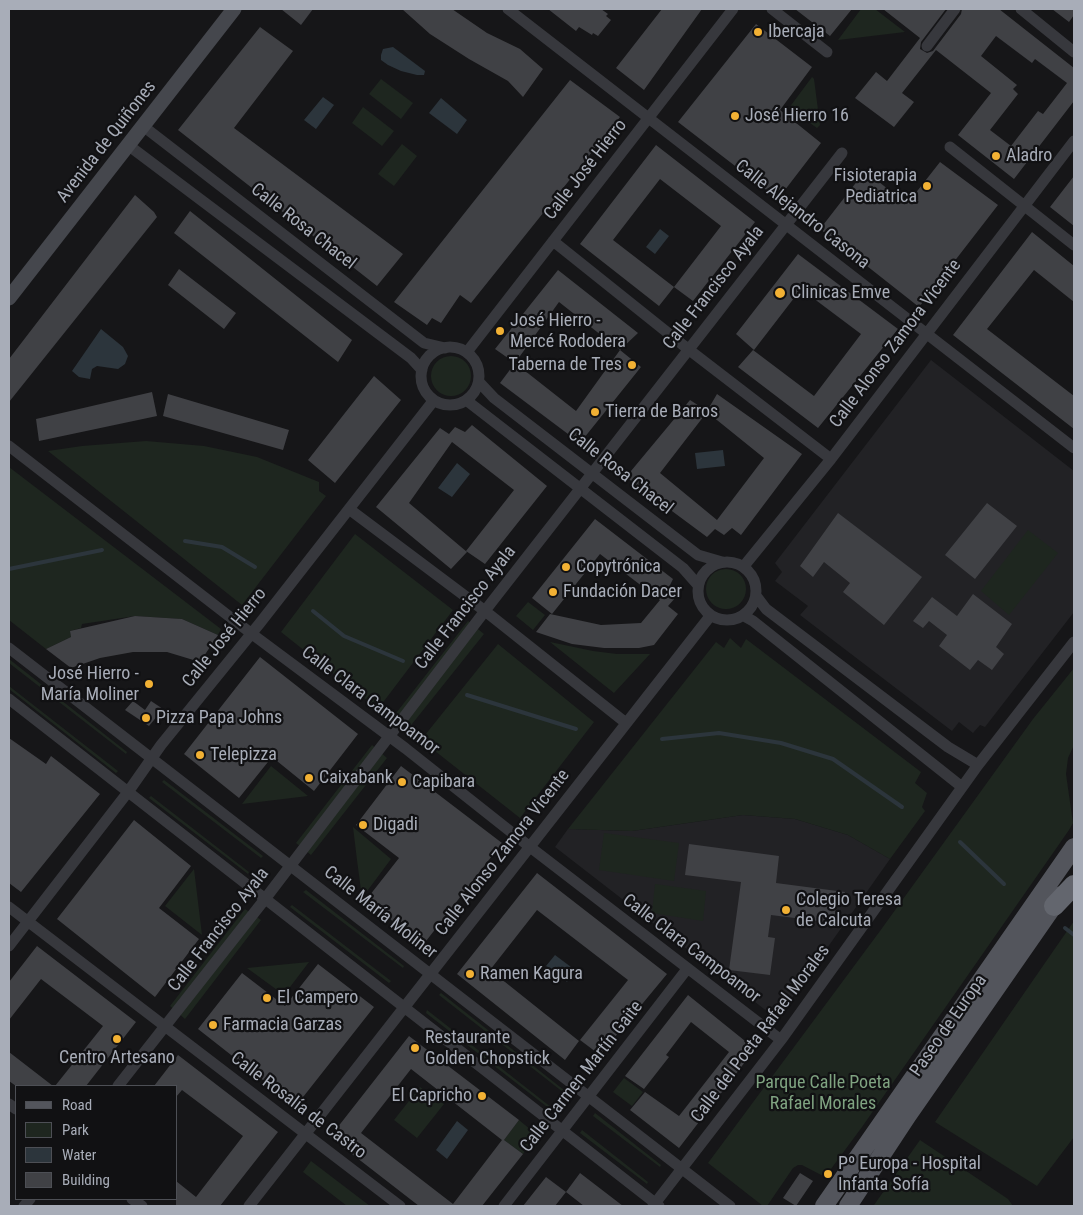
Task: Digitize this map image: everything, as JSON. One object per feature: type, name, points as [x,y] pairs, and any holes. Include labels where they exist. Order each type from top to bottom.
[{"type":"highway","points":[[1054,906],[1074,885]]},
{"type":"main road","name":"Paseo de Europa","points":[[824,1206],[1074,847]]},
{"type":"main road","name":"Paseo de Europa","points":[[848,1206],[908,1115],[1074,877]]},
{"type":"street","name":"Avenida de Quiñones","points":[[9,298],[234,9]]},
{"type":"street","name":"Calle Alejandro Casona","points":[[508,9],[1074,448]]},
{"type":"street","name":"Calle José Hierro","points":[[467,352],[733,9]]},
{"type":"street","points":[[772,9],[827,52]]},
{"type":"street","points":[[927,46],[955,9]]},
{"type":"street","points":[[1021,9],[1074,52]]},
{"type":"street","name":"Calle Rosa Chacel","points":[[143,126],[424,343],[445,348]]},
{"type":"street","name":"Calle Alonso Zamora Vicente","points":[[744,566],[831,459],[1074,141]]},
{"type":"street","points":[[128,145],[411,358],[422,370]]},
{"type":"street","points":[[950,147],[1074,245]]},
{"type":"street","name":"Calle Francisco Ayala","points":[[119,1085],[291,866],[485,611],[842,153]]},
{"type":"street","points":[[553,242],[831,459]]},
{"type":"street","points":[[445,348],[456,348],[467,352],[474,360],[479,371],[479,382],[474,392],[466,400],[456,404],[444,404],[434,400],[426,392],[422,382],[422,370],[426,360],[434,352],[445,348]]},
{"type":"street","name":"Calle Rosa Chacel","points":[[479,382],[494,398],[698,555],[722,562]]},
{"type":"street","name":"Calle José Hierro","points":[[9,946],[152,758],[252,634],[434,400]]},
{"type":"street","name":"Calle Rosa Chacel","points":[[466,400],[683,568],[698,585]]},
{"type":"street","name":"Calle Clara Campoamor","points":[[9,446],[252,634],[390,736],[530,847],[781,1040]]},
{"type":"street","points":[[349,509],[485,611],[626,724]]},
{"type":"street","points":[[722,562],[734,562],[744,566],[752,575],[756,585],[756,597],[752,608],[744,616],[733,620],[721,620],[710,615],[702,607],[698,596],[698,585],[703,574],[711,566],[722,562]]},
{"type":"street","points":[[756,597],[766,608],[940,741],[978,765]]},
{"type":"street","name":"Calle Alonso Zamora Vicente","points":[[249,1206],[710,615]]},
{"type":"street","points":[[744,616],[754,621],[962,787]]},
{"type":"street","name":"Calle del Poeta Rafael Morales","points":[[656,1205],[781,1040],[978,765],[1074,642]]},
{"type":"street","name":"Calle María Moliner","points":[[9,648],[730,1206]]},
{"type":"street","points":[[9,699],[656,1205]]},
{"type":"street","name":"Calle Rosalía de Castro","points":[[9,907],[400,1206]]},
{"type":"street","name":"Calle Carmen Martín Gaite","points":[[504,1206],[688,969]]},
{"type":"shaded area","points":[[931,360],[1074,471],[1074,612],[985,727],[980,725],[973,733],[959,722],[952,731],[800,615],[808,606],[775,581],[782,572],[775,563]]},
{"type":"shaded area","points":[[743,815],[795,819],[848,835],[890,859],[777,1019],[555,847],[568,829],[632,831]]},
{"type":"green space","points":[[861,9],[875,9],[905,32],[838,40]]},
{"type":"green space","points":[[812,77],[814,79],[820,125],[817,128],[789,108]]},
{"type":"green space","points":[[381,79],[413,103],[401,119],[369,94]]},
{"type":"green space","points":[[363,107],[394,131],[382,146],[352,123]]},
{"type":"green space","points":[[402,144],[417,156],[394,186],[378,174]]},
{"type":"green space","points":[[447,356],[455,356],[462,359],[468,365],[471,376],[468,387],[462,393],[455,396],[447,396],[440,393],[434,387],[431,380],[431,372],[434,365],[440,359]]},
{"type":"green space","points":[[146,441],[204,446],[257,457],[319,482],[319,491],[326,496],[242,605],[48,451],[82,446]]},
{"type":"green space","points":[[9,467],[221,629],[218,635],[182,619],[135,616],[82,624],[81,628],[70,631],[71,637],[46,649],[9,620]]},
{"type":"green space","points":[[1028,530],[1058,553],[1009,615],[981,591]]},
{"type":"green space","points":[[355,534],[453,610],[378,709],[281,632]]},
{"type":"green space","points":[[726,569],[737,572],[743,578],[746,589],[743,600],[737,606],[726,609],[715,606],[709,600],[706,589],[709,578],[715,572]]},
{"type":"green space","points":[[528,602],[545,615],[533,630],[516,616]]},
{"type":"green space","points":[[468,621],[484,634],[408,729],[393,717]]},
{"type":"green space","points":[[730,638],[741,648],[746,639],[921,772],[915,783],[927,793],[922,807],[925,811],[890,859],[848,835],[795,819],[743,815],[632,831],[568,829],[716,642],[724,648]]},
{"type":"green space","points":[[550,642],[617,654],[650,654],[614,693]]},
{"type":"green space","points":[[498,644],[594,722],[520,818],[421,740]]},
{"type":"green space","points":[[9,659],[127,752],[126,754],[9,663]]},
{"type":"green space","name":"Parque Calle Poeta Rafael Morales","points":[[1074,668],[1074,745],[1068,758],[1066,774],[1073,823],[1069,830],[862,1127],[825,1177],[802,1165],[798,1165],[793,1168],[767,1206],[763,1206],[708,1163],[880,931],[1033,719]]},
{"type":"green space","points":[[9,686],[118,771],[116,773],[9,689]]},
{"type":"green space","points":[[372,745],[387,758],[311,855],[296,843]]},
{"type":"green space","points":[[271,766],[308,796],[242,804]]},
{"type":"green space","points":[[164,780],[263,856],[261,858],[162,782]]},
{"type":"green space","points":[[151,796],[249,872],[248,874],[149,798]]},
{"type":"green space","points":[[353,827],[391,859],[362,898],[357,860]]},
{"type":"green space","points":[[604,833],[679,843],[674,881],[599,870]]},
{"type":"green space","points":[[194,869],[202,935],[165,906]]},
{"type":"green space","points":[[655,884],[706,891],[703,921],[652,913]]},
{"type":"green space","points":[[306,890],[404,966],[403,968],[303,892]]},
{"type":"green space","points":[[292,905],[391,981],[389,983],[290,907]]},
{"type":"green space","points":[[245,909],[261,920],[185,1019],[170,1006]]},
{"type":"green space","points":[[1074,921],[1074,1137],[1037,1186],[935,1122]]},
{"type":"green space","points":[[309,962],[284,995],[247,968]]},
{"type":"green space","points":[[441,993],[569,1094],[568,1096],[439,995]]},
{"type":"green space","points":[[427,1010],[556,1111],[555,1113],[426,1013]]},
{"type":"green space","points":[[624,1078],[643,1092],[632,1106],[613,1092]]},
{"type":"green space","points":[[420,1087],[444,1104],[417,1138],[394,1120]]},
{"type":"green space","points":[[595,1113],[661,1165],[660,1167],[593,1116]]},
{"type":"green space","points":[[519,1120],[537,1135],[523,1154],[504,1140]]},
{"type":"green space","points":[[582,1130],[648,1182],[647,1184],[580,1133]]},
{"type":"green space","points":[[920,1140],[1008,1199],[1013,1206],[874,1205]]},
{"type":"green space","points":[[311,1161],[370,1206],[347,1206],[303,1172]]},
{"type":"water","points":[[393,47],[425,71],[424,75],[401,71],[381,60],[383,49]]},
{"type":"water","points":[[323,97],[334,105],[316,129],[304,120]]},
{"type":"water","points":[[441,98],[467,120],[457,134],[429,113]]},
{"type":"water","points":[[660,229],[669,236],[655,254],[646,247]]},
{"type":"water","points":[[101,329],[123,347],[128,356],[125,364],[118,369],[97,366],[92,369],[90,379],[79,377],[72,371]]},
{"type":"water","points":[[723,450],[725,466],[697,469],[695,453]]},
{"type":"water","points":[[457,463],[470,474],[452,497],[438,488]]},
{"type":"water","points":[[555,955],[575,970],[567,982],[546,966]]},
{"type":"water","points":[[457,1121],[468,1130],[447,1159],[436,1150]]},
{"type":"building","points":[[281,9],[313,9],[301,25]]},
{"type":"building","points":[[402,9],[452,9],[487,33],[520,49],[543,69],[523,97],[508,81],[430,34]]},
{"type":"building","points":[[548,9],[601,9],[608,14],[606,16],[611,20],[598,36],[593,33],[592,35],[579,27],[576,31]]},
{"type":"building","points":[[662,9],[702,9],[644,90],[616,68]]},
{"type":"building","points":[[795,9],[852,9],[830,36]]},
{"type":"building","points":[[883,9],[946,9],[921,42],[920,49],[927,53],[933,51],[961,14],[962,9],[999,9],[1074,68],[1074,101],[1014,179],[958,135],[991,93],[936,50],[902,93],[914,102],[894,127],[855,98],[876,72],[887,81],[920,38]],"holes":[[[996,36],[1032,63],[1035,59],[1067,83],[1043,114],[1038,111],[1011,146],[990,130],[1018,94],[1013,89],[1017,85],[981,56]]]},
{"type":"building","points":[[1052,9],[1074,9],[1074,15],[1069,22]]},
{"type":"building","name":"José Hierro 16","points":[[756,24],[812,67],[780,110],[821,143],[778,199],[678,122]]},
{"type":"building","points":[[260,27],[293,51],[234,128],[403,254],[377,286],[178,130]]},
{"type":"building","points":[[570,80],[620,117],[471,303],[460,295],[441,323],[432,318],[427,325],[394,302]]},
{"type":"building","points":[[656,145],[755,222],[693,301],[674,287],[659,306],[580,244]],"holes":[[[660,179],[721,226],[674,287],[613,240]]]},
{"type":"building","points":[[940,162],[998,205],[919,307],[820,229],[865,171],[907,204]]},
{"type":"building","points":[[1074,176],[1074,226],[1050,207]]},
{"type":"building","points":[[135,195],[157,217],[9,402],[9,359]]},
{"type":"building","points":[[190,211],[352,340],[338,362],[174,233]]},
{"type":"building","points":[[1032,232],[1074,266],[1074,302],[1034,270],[987,329],[1074,396],[1074,429],[953,335]]},
{"type":"building","points":[[798,254],[898,329],[818,428],[738,367],[753,350],[814,396],[861,334],[801,289],[754,350],[736,334]]},
{"type":"building","points":[[179,269],[236,313],[224,329],[168,285]]},
{"type":"building","points":[[558,270],[638,333],[620,350],[559,302],[515,363],[495,349]]},
{"type":"building","points":[[620,350],[641,367],[580,443],[500,383],[515,363],[576,411]]},
{"type":"building","points":[[374,376],[401,400],[335,483],[308,460]]},
{"type":"building","points":[[152,392],[157,416],[39,441],[36,419]]},
{"type":"building","points":[[168,394],[289,430],[283,450],[163,416]]},
{"type":"building","points":[[717,394],[802,454],[741,535],[732,528],[724,535],[715,529],[707,537],[626,477],[690,400],[707,411]],"holes":[[[707,412],[764,458],[717,520],[660,473]]]},
{"type":"building","points":[[472,425],[547,486],[485,564],[466,551],[514,490],[452,442],[409,503],[467,552],[451,569],[376,507],[440,428],[449,434],[455,427],[465,432]]},
{"type":"building","points":[[987,503],[1017,526],[975,579],[945,555]]},
{"type":"building","points":[[838,513],[922,577],[884,625],[843,592],[850,583],[824,562],[813,577],[800,566]]},
{"type":"building","points":[[595,519],[673,579],[668,589],[677,596],[668,606],[678,614],[654,645],[639,648],[604,648],[572,644],[536,632],[550,614],[601,625],[641,623],[660,600],[600,554],[552,614],[532,598]]},
{"type":"building","points":[[973,594],[1012,624],[996,647],[1004,654],[992,670],[978,660],[970,670],[939,646],[947,635],[929,621],[923,628],[913,621],[932,597],[957,616]]},
{"type":"building","points":[[135,616],[182,619],[218,635],[200,662],[167,652],[133,652],[100,658],[71,668],[46,649],[71,637],[70,631]]},
{"type":"building","points":[[260,657],[358,734],[314,791],[272,757],[239,798],[184,754]]},
{"type":"building","name":"Pizza Papa Johns","points":[[133,701],[145,710],[151,701],[163,709],[149,726],[125,710]]},
{"type":"building","points":[[9,738],[46,764],[51,756],[100,794],[21,892],[9,883]]},
{"type":"building","points":[[401,766],[502,843],[423,945],[366,900],[399,858],[356,825]]},
{"type":"building","points":[[134,820],[191,866],[159,908],[199,939],[155,997],[57,919]]},
{"type":"building","name":"Colegio Teresa de Calcuta","points":[[689,844],[779,856],[776,883],[845,892],[843,906],[836,905],[834,923],[771,915],[768,937],[775,938],[770,975],[729,970],[741,882],[685,875]]},
{"type":"building","points":[[537,873],[667,974],[600,1055],[580,1040],[628,980],[537,910],[490,970],[579,1041],[565,1060],[457,974]]},
{"type":"building","points":[[37,946],[136,1022],[87,1085],[56,1085],[103,1026],[41,979],[9,1020],[9,982]]},
{"type":"building","points":[[318,964],[374,1007],[296,1106],[198,1029],[242,973],[285,1006]]},
{"type":"building","points":[[688,995],[755,1049],[679,1148],[630,1110],[645,1092],[679,1116],[729,1052],[691,1022],[666,1055],[669,1057],[644,1089],[625,1076]]},
{"type":"building","points":[[409,1036],[519,1120],[504,1140],[523,1154],[482,1206],[419,1206],[330,1137]],"holes":[[[411,1069],[502,1140],[453,1204],[361,1133]]]},
{"type":"building","points":[[9,1052],[52,1085],[15,1085],[9,1081]]},
{"type":"building","points":[[178,1055],[278,1132],[220,1206],[176,1206],[178,1183],[196,1197],[243,1136],[182,1090],[178,1095],[178,1085],[155,1085]]},
{"type":"building","points":[[580,1173],[623,1206],[584,1206],[566,1192]]},
{"type":"building","points":[[800,1173],[813,1181],[796,1206],[783,1198]]},
{"type":"building","points":[[546,1177],[566,1192],[555,1206],[523,1206]]},
{"type":"waterway","points":[[185,541],[222,547],[255,567]]},
{"type":"waterway","points":[[9,569],[102,550]]},
{"type":"waterway","points":[[313,611],[344,636],[403,661]]},
{"type":"waterway","points":[[467,695],[576,729]]},
{"type":"waterway","points":[[662,739],[719,733],[781,743],[833,759],[902,807]]},
{"type":"waterway","points":[[960,842],[1004,884]]},
{"type":"waterway","points":[[1065,928],[1074,935]]},
{"type":"place","name":"Ibercaja","points":[[758,32]]},
{"type":"place","name":"José Hierro 16","points":[[735,116]]},
{"type":"place","name":"Aladro","points":[[996,156]]},
{"type":"place","name":"Fisioterapia Pediatrica","points":[[927,186]]},
{"type":"place","name":"Clinicas Emve","points":[[780,293]]},
{"type":"place","name":"José Hierro - Mercé Rododera","points":[[500,331]]},
{"type":"place","name":"Taberna de Tres","points":[[632,365]]},
{"type":"place","name":"Tierra de Barros","points":[[595,412]]},
{"type":"place","name":"Copytrónica","points":[[566,567]]},
{"type":"place","name":"Fundación Dacer","points":[[553,592]]},
{"type":"place","name":"José Hierro - María Moliner","points":[[149,684]]},
{"type":"place","name":"Pizza Papa Johns","points":[[146,718]]},
{"type":"place","name":"Telepizza","points":[[200,755]]},
{"type":"place","name":"Caixabank","points":[[309,778]]},
{"type":"place","name":"Capibara","points":[[402,782]]},
{"type":"place","name":"Digadi","points":[[363,825]]},
{"type":"place","name":"Colegio Teresa de Calcuta","points":[[786,910]]},
{"type":"place","name":"Ramen Kagura","points":[[470,974]]},
{"type":"place","name":"El Campero","points":[[267,998]]},
{"type":"place","name":"Farmacia Garzas","points":[[213,1025]]},
{"type":"place","name":"Centro Artesano","points":[[117,1039]]},
{"type":"place","name":"Restaurante Golden Chopstick","points":[[415,1048]]},
{"type":"place","name":"El Capricho","points":[[482,1096]]},
{"type":"place","name":"Pº Europa - Hospital Infanta Sofía","points":[[828,1174]]}]
